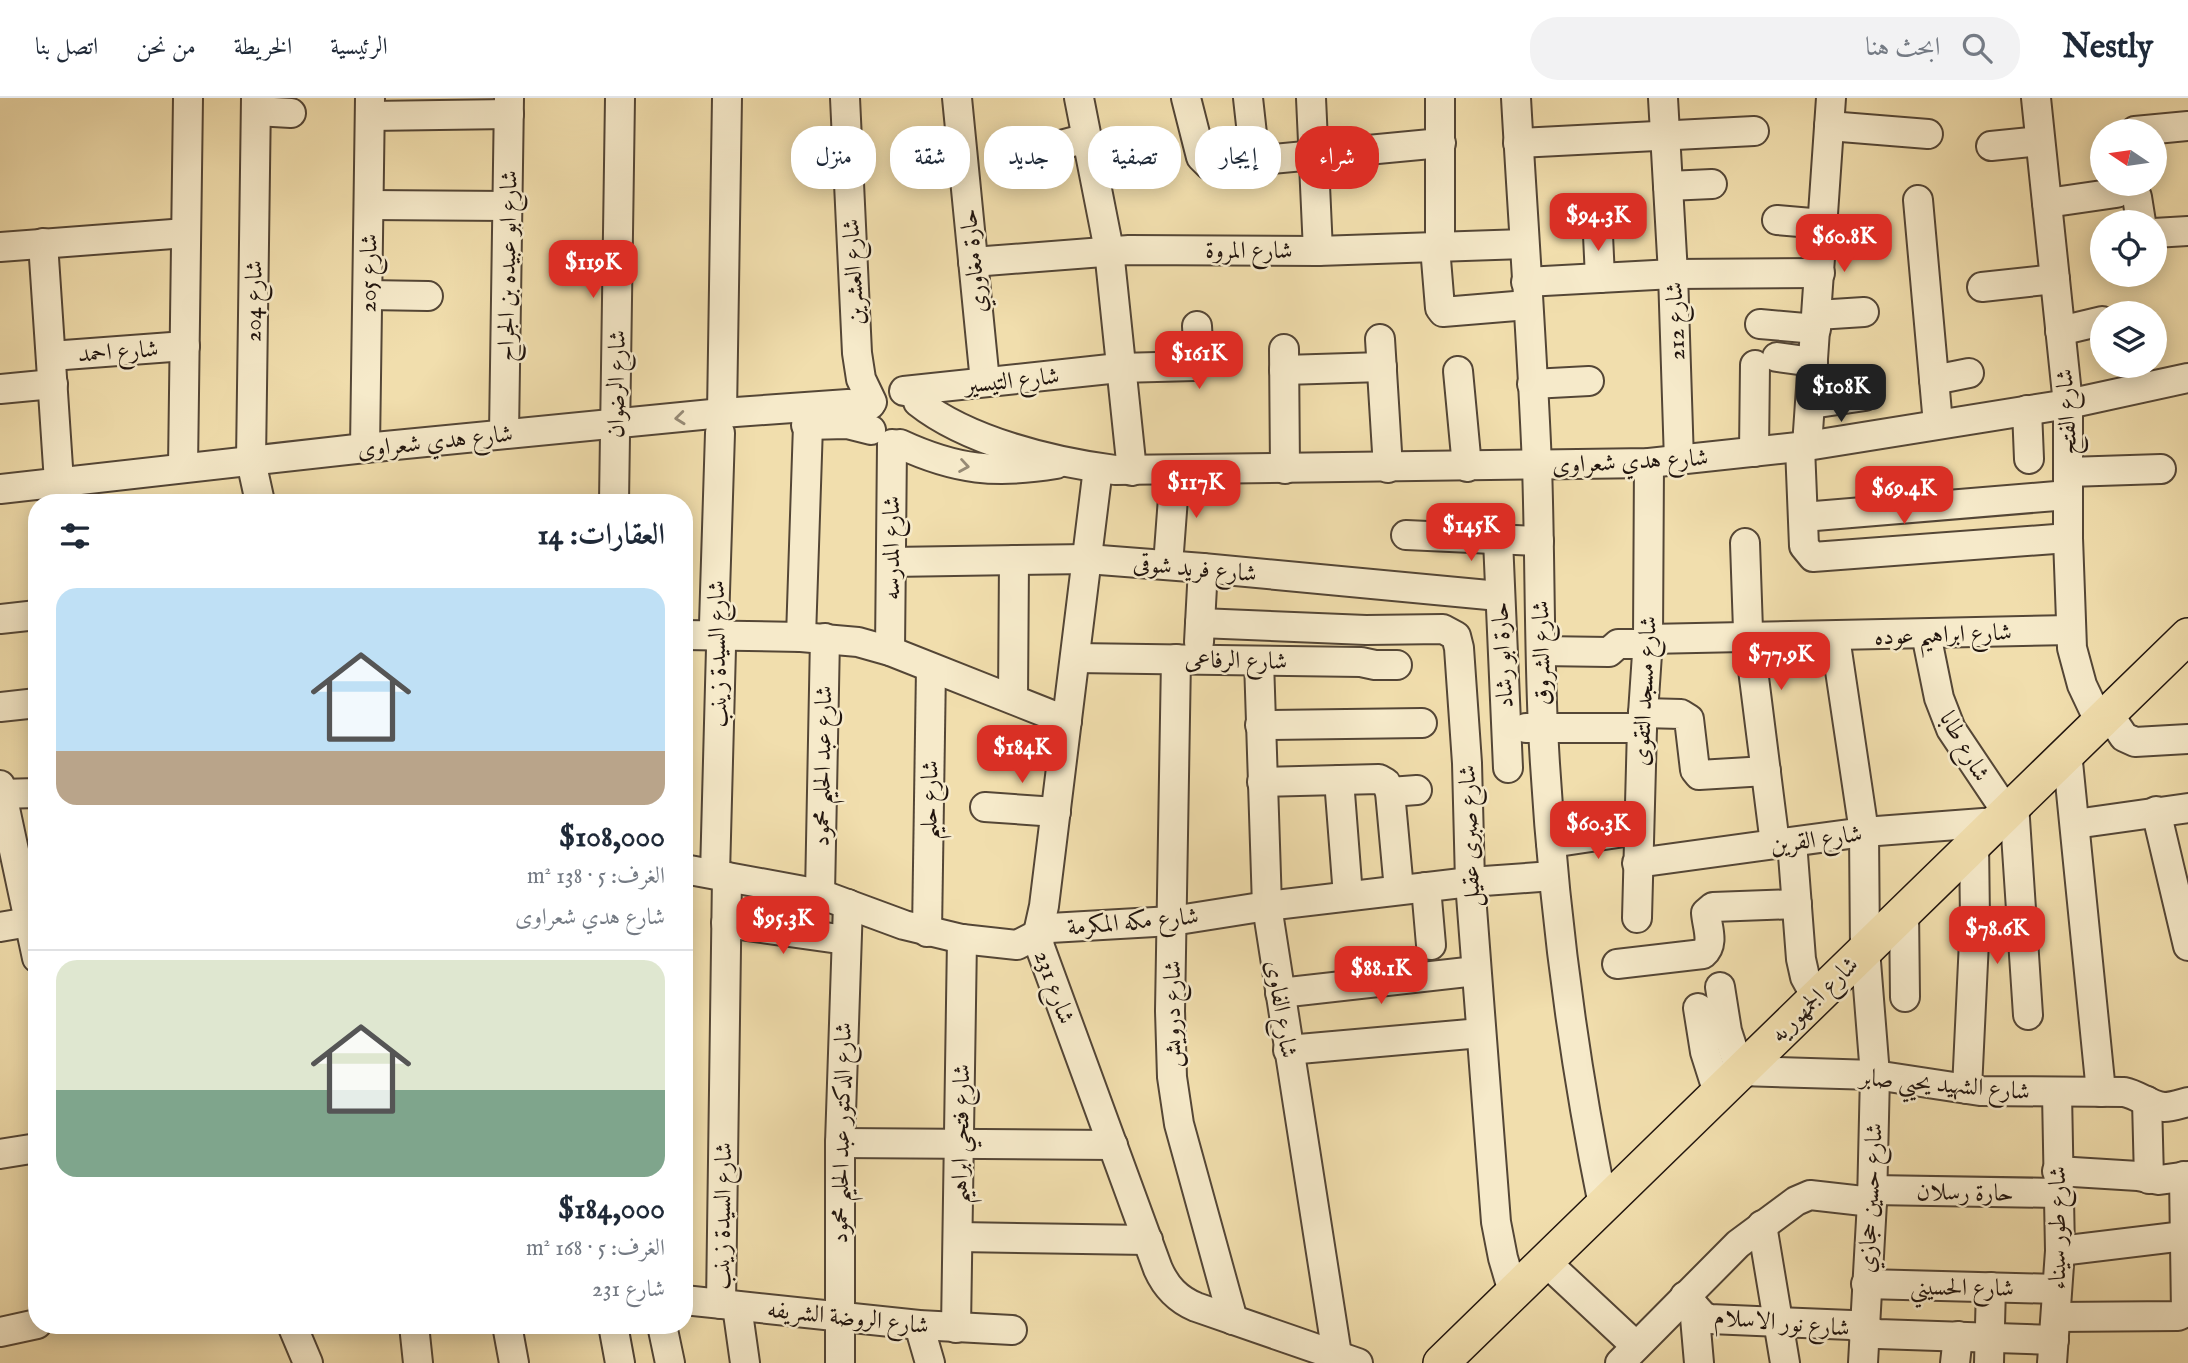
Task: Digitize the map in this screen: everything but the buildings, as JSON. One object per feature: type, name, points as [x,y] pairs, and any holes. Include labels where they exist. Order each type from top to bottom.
[{"type":"main road","name":"شارع الجمهوريه","points":[[1457,1357],[1513,1292],[2188,636]]},
{"type":"street","points":[[183,467],[188,98]]},
{"type":"street","name":"شارع الرضوان","points":[[614,494],[620,98]]},
{"type":"street","name":"شارع السيدة زينب","points":[[727,98],[714,620],[721,648],[721,876],[726,923],[729,1305],[745,1363]]},
{"type":"street","name":"شارع العشرين","points":[[845,98],[857,353],[861,379],[890,413]]},
{"type":"street","name":"شارع العشرين","points":[[863,98],[874,360],[890,413]]},
{"type":"street","name":"حارة مغاوري","points":[[957,98],[985,382]]},
{"type":"street","points":[[1079,98],[1109,250],[1119,368],[1132,471]]},
{"type":"street","points":[[1186,98],[1195,133]]},
{"type":"street","points":[[1248,98],[1251,126]]},
{"type":"street","points":[[1311,98],[1313,126]]},
{"type":"street","points":[[1440,98],[1440,309],[1447,314],[1527,293],[1600,278],[1673,274],[1819,273]]},
{"type":"street","name":"شارع الشروق","points":[[1516,98],[1537,466],[1543,728],[1553,876],[1572,1030],[1603,1205]]},
{"type":"street","name":"شارع 212","points":[[1663,98],[1673,274],[1679,461]]},
{"type":"street","points":[[1831,98],[1811,404],[1804,446],[1803,517],[1806,551],[1817,558],[2068,538]]},
{"type":"street","name":"شارع الفتح","points":[[2036,98],[2068,404],[2070,630],[2076,666],[2104,717],[2124,737],[2135,742],[2188,739]]},
{"type":"street","points":[[256,105],[291,113]]},
{"type":"street","name":"شارع 204","points":[[255,480],[256,105]]},
{"type":"street","points":[[370,107],[509,106]]},
{"type":"street","name":"شارع ابو عبيده بن الجراح","points":[[504,434],[509,106]]},
{"type":"street","name":"شارع 205","points":[[365,447],[370,107]]},
{"type":"street","points":[[1829,126],[1928,134]]},
{"type":"street","points":[[2167,128],[2188,126]]},
{"type":"street","points":[[1518,144],[1754,131]]},
{"type":"street","points":[[1074,141],[1087,138]]},
{"type":"street","points":[[1991,146],[2040,141]]},
{"type":"street","points":[[1379,149],[1441,143]]},
{"type":"street","points":[[1668,186],[1712,184]]},
{"type":"street","points":[[1316,189],[1318,251]]},
{"type":"street","points":[[1918,200],[1938,424]]},
{"type":"street","points":[[2047,203],[2132,204]]},
{"type":"street","points":[[369,205],[508,206]]},
{"type":"street","points":[[1777,220],[1823,225]]},
{"type":"street","points":[[2167,232],[2188,231]]},
{"type":"street","points":[[0,247],[187,233]]},
{"type":"street","points":[[1598,235],[1600,278]]},
{"type":"street","points":[[43,243],[53,384],[53,492]]},
{"type":"street","name":"شارع المروة","points":[[973,262],[1109,250],[1318,251],[1524,244]]},
{"type":"street","points":[[1982,286],[2055,279]]},
{"type":"street","points":[[368,295],[428,296]]},
{"type":"street","points":[[1760,324],[1816,322],[1864,312]]},
{"type":"street","points":[[2060,331],[2090,324]]},
{"type":"street","name":"شارع التيسير","points":[[890,413],[985,382],[1119,368],[1197,366],[1199,361],[1196,326]]},
{"type":"street","points":[[1380,339],[1388,468]]},
{"type":"street","name":"شارع احمد","points":[[51,356],[185,346]]},
{"type":"street","points":[[1285,469],[1284,360],[1382,367]]},
{"type":"street","points":[[1754,452],[1766,361],[1813,362]]},
{"type":"street","points":[[1458,371],[1467,467]]},
{"type":"street","points":[[1934,380],[1969,373]]},
{"type":"street","name":"شارع هدي شعراوى","points":[[0,489],[53,492],[255,480],[721,423],[848,404],[890,413],[937,417],[960,428],[1066,462],[1132,471],[1649,463],[1804,446],[2068,404],[2188,378]]},
{"type":"street","points":[[1532,384],[1589,381]]},
{"type":"street","points":[[0,389],[53,384]]},
{"type":"street","points":[[1811,404],[1865,396]]},
{"type":"street","points":[[2027,410],[2029,459]]},
{"type":"street","name":"شارع هدي شعراوى","points":[[721,423],[847,424],[890,413]]},
{"type":"street","name":"شارع هدي شعراوى","points":[[890,413],[927,456],[960,466],[997,470],[1066,462]]},
{"type":"street","name":"شارع المدرسه","points":[[890,413],[890,651]]},
{"type":"street","name":"شارع عبد الحليم محمود","points":[[808,425],[820,894]]},
{"type":"street","name":"شارع هدي شعراوى","points":[[53,492],[183,467],[255,480],[365,447],[504,434],[616,434]]},
{"type":"street","name":"شارع مسجد التقوى","points":[[1637,918],[1638,830],[1648,641],[1649,463]]},
{"type":"street","name":"شارع 231","points":[[1098,468],[1044,906],[1038,933],[1040,947],[1163,1279],[1176,1296],[1196,1307],[1347,1359]]},
{"type":"street","points":[[1803,517],[2161,469]]},
{"type":"street","points":[[1168,565],[1175,471]]},
{"type":"street","points":[[0,508],[28,505]]},
{"type":"street","points":[[1406,535],[1539,541]]},
{"type":"street","name":"حارة ابو رشاد","points":[[1498,540],[1508,768]]},
{"type":"street","points":[[1745,543],[1749,638],[1766,771],[1797,904],[1805,977],[1816,997]]},
{"type":"street","name":"شارع فريد شوقى","points":[[891,562],[1087,559],[1499,596]]},
{"type":"street","points":[[1013,699],[1014,560]]},
{"type":"street","name":"شارع درويش","points":[[1203,568],[1200,623],[1187,659],[1171,921],[1170,1011],[1174,1101],[1233,1320]]},
{"type":"street","points":[[1366,630],[1367,584]]},
{"type":"street","points":[[0,619],[28,616]]},
{"type":"street","name":"شارع صبرى عقيل","points":[[1200,623],[1366,630],[1443,629],[1452,632],[1458,641],[1467,763],[1470,882],[1480,1033],[1496,1222],[1513,1292]]},
{"type":"street","name":"شارع ابراهيم عوده","points":[[1541,651],[1609,652],[1618,644],[1648,641],[2070,630]]},
{"type":"street","name":"شارع طابا","points":[[1926,634],[1939,698],[1951,729],[1997,820]]},
{"type":"street","points":[[693,635],[813,638],[858,642],[890,651],[1067,721]]},
{"type":"street","name":"شارع حسين حجازي","points":[[1835,637],[1864,832],[1865,949],[1875,1075],[1863,1363]]},
{"type":"street","name":"شارع الرفاعى","points":[[1075,658],[1397,665]]},
{"type":"street","name":"شارع الفاوى","points":[[1259,661],[1267,906],[1289,1050],[1347,1359]]},
{"type":"street","name":"شارع حليم","points":[[927,932],[932,668]]},
{"type":"street","points":[[0,707],[28,704]]},
{"type":"street","name":"حارة ابو رشاد","points":[[1506,729],[1643,721],[1684,715],[1689,719],[1695,770],[1699,775],[1766,771]]},
{"type":"street","points":[[1261,725],[1422,723]]},
{"type":"street","points":[[2067,752],[2101,1091]]},
{"type":"street","points":[[1262,782],[1379,779],[1403,791],[1412,889],[1431,945]]},
{"type":"street","points":[[1339,780],[1348,897]]},
{"type":"street","points":[[28,792],[1,791],[28,883]]},
{"type":"street","points":[[985,807],[1056,812]]},
{"type":"street","points":[[2075,824],[2188,808]]},
{"type":"street","points":[[2156,811],[2188,946]]},
{"type":"street","points":[[1997,820],[2028,1015]]},
{"type":"street","points":[[1967,1089],[1975,920],[1997,820]]},
{"type":"street","name":"شارع القرين","points":[[1637,863],[1864,832],[1997,820]]},
{"type":"street","points":[[1551,843],[1638,830]]},
{"type":"street","name":"شارع مكه المكرمة","points":[[693,871],[820,894],[927,932],[1017,946],[1026,943],[1038,933],[1056,928],[1171,921],[1267,906],[1470,882],[1553,876]]},
{"type":"street","name":"شارع الدكتور عبد الحليم محمود","points":[[840,1363],[840,1143],[848,904]]},
{"type":"street","points":[[1618,964],[1703,954],[1710,944],[1706,913],[1713,907],[1797,904]]},
{"type":"street","points":[[1905,910],[1905,997]]},
{"type":"street","points":[[0,927],[28,922]]},
{"type":"street","points":[[726,923],[846,940]]},
{"type":"street","name":"شارع فتحي ابراهيم","points":[[956,1328],[962,939]]},
{"type":"street","points":[[1280,993],[1476,971]]},
{"type":"street","points":[[1720,987],[1727,1031],[1729,1082]]},
{"type":"street","points":[[1698,1008],[1705,1052],[1729,1082]]},
{"type":"street","points":[[1289,1050],[1480,1033]]},
{"type":"street","name":"شارع الشهيد يحيي صابر","points":[[1729,1082],[1875,1075],[1967,1089],[2130,1093],[2166,1107],[2188,1102]]},
{"type":"street","name":"شارع طور سيناء","points":[[2055,1327],[2060,1251],[2057,1093]]},
{"type":"street","points":[[2147,1101],[2149,1179]]},
{"type":"street","points":[[840,1143],[1113,1145]]},
{"type":"street","points":[[0,1154],[28,1149]]},
{"type":"street","name":"حارة رسلان","points":[[1625,1358],[1690,1301],[1738,1244],[1796,1201],[1810,1195],[1872,1196],[2057,1182],[2089,1171],[2149,1179],[2186,1176]]},
{"type":"street","points":[[2186,1176],[2184,1236],[2187,1312]]},
{"type":"street","points":[[1762,1225],[1785,1363]]},
{"type":"street","points":[[2060,1251],[2184,1236]]},
{"type":"street","points":[[958,1237],[1148,1240]]},
{"type":"street","points":[[1545,1261],[1625,1358]]},
{"type":"street","name":"شارع الحسيني","points":[[1866,1284],[1991,1287],[2055,1327]]},
{"type":"street","points":[[1989,1350],[1991,1287]]},
{"type":"street","name":"شارع الروضة الشريفه","points":[[693,1301],[919,1325],[1012,1330]]},
{"type":"street","points":[[1690,1301],[1699,1363]]},
{"type":"street","name":"شارع نور الاسلام","points":[[1690,1301],[1710,1319],[1851,1325],[1878,1334],[1957,1350],[1989,1350],[2055,1327],[2178,1316],[2187,1312]]},
{"type":"street","points":[[919,1325],[930,1363]]},
{"type":"street","points":[[0,1332],[28,1326]]},
{"type":"street","points":[[296,1334],[308,1363]]},
{"type":"street","points":[[415,1334],[418,1363]]},
{"type":"street","points":[[509,1334],[514,1363]]},
{"type":"street","points":[[615,1334],[620,1363]]},
{"type":"street","points":[[664,1334],[670,1363]]}]
